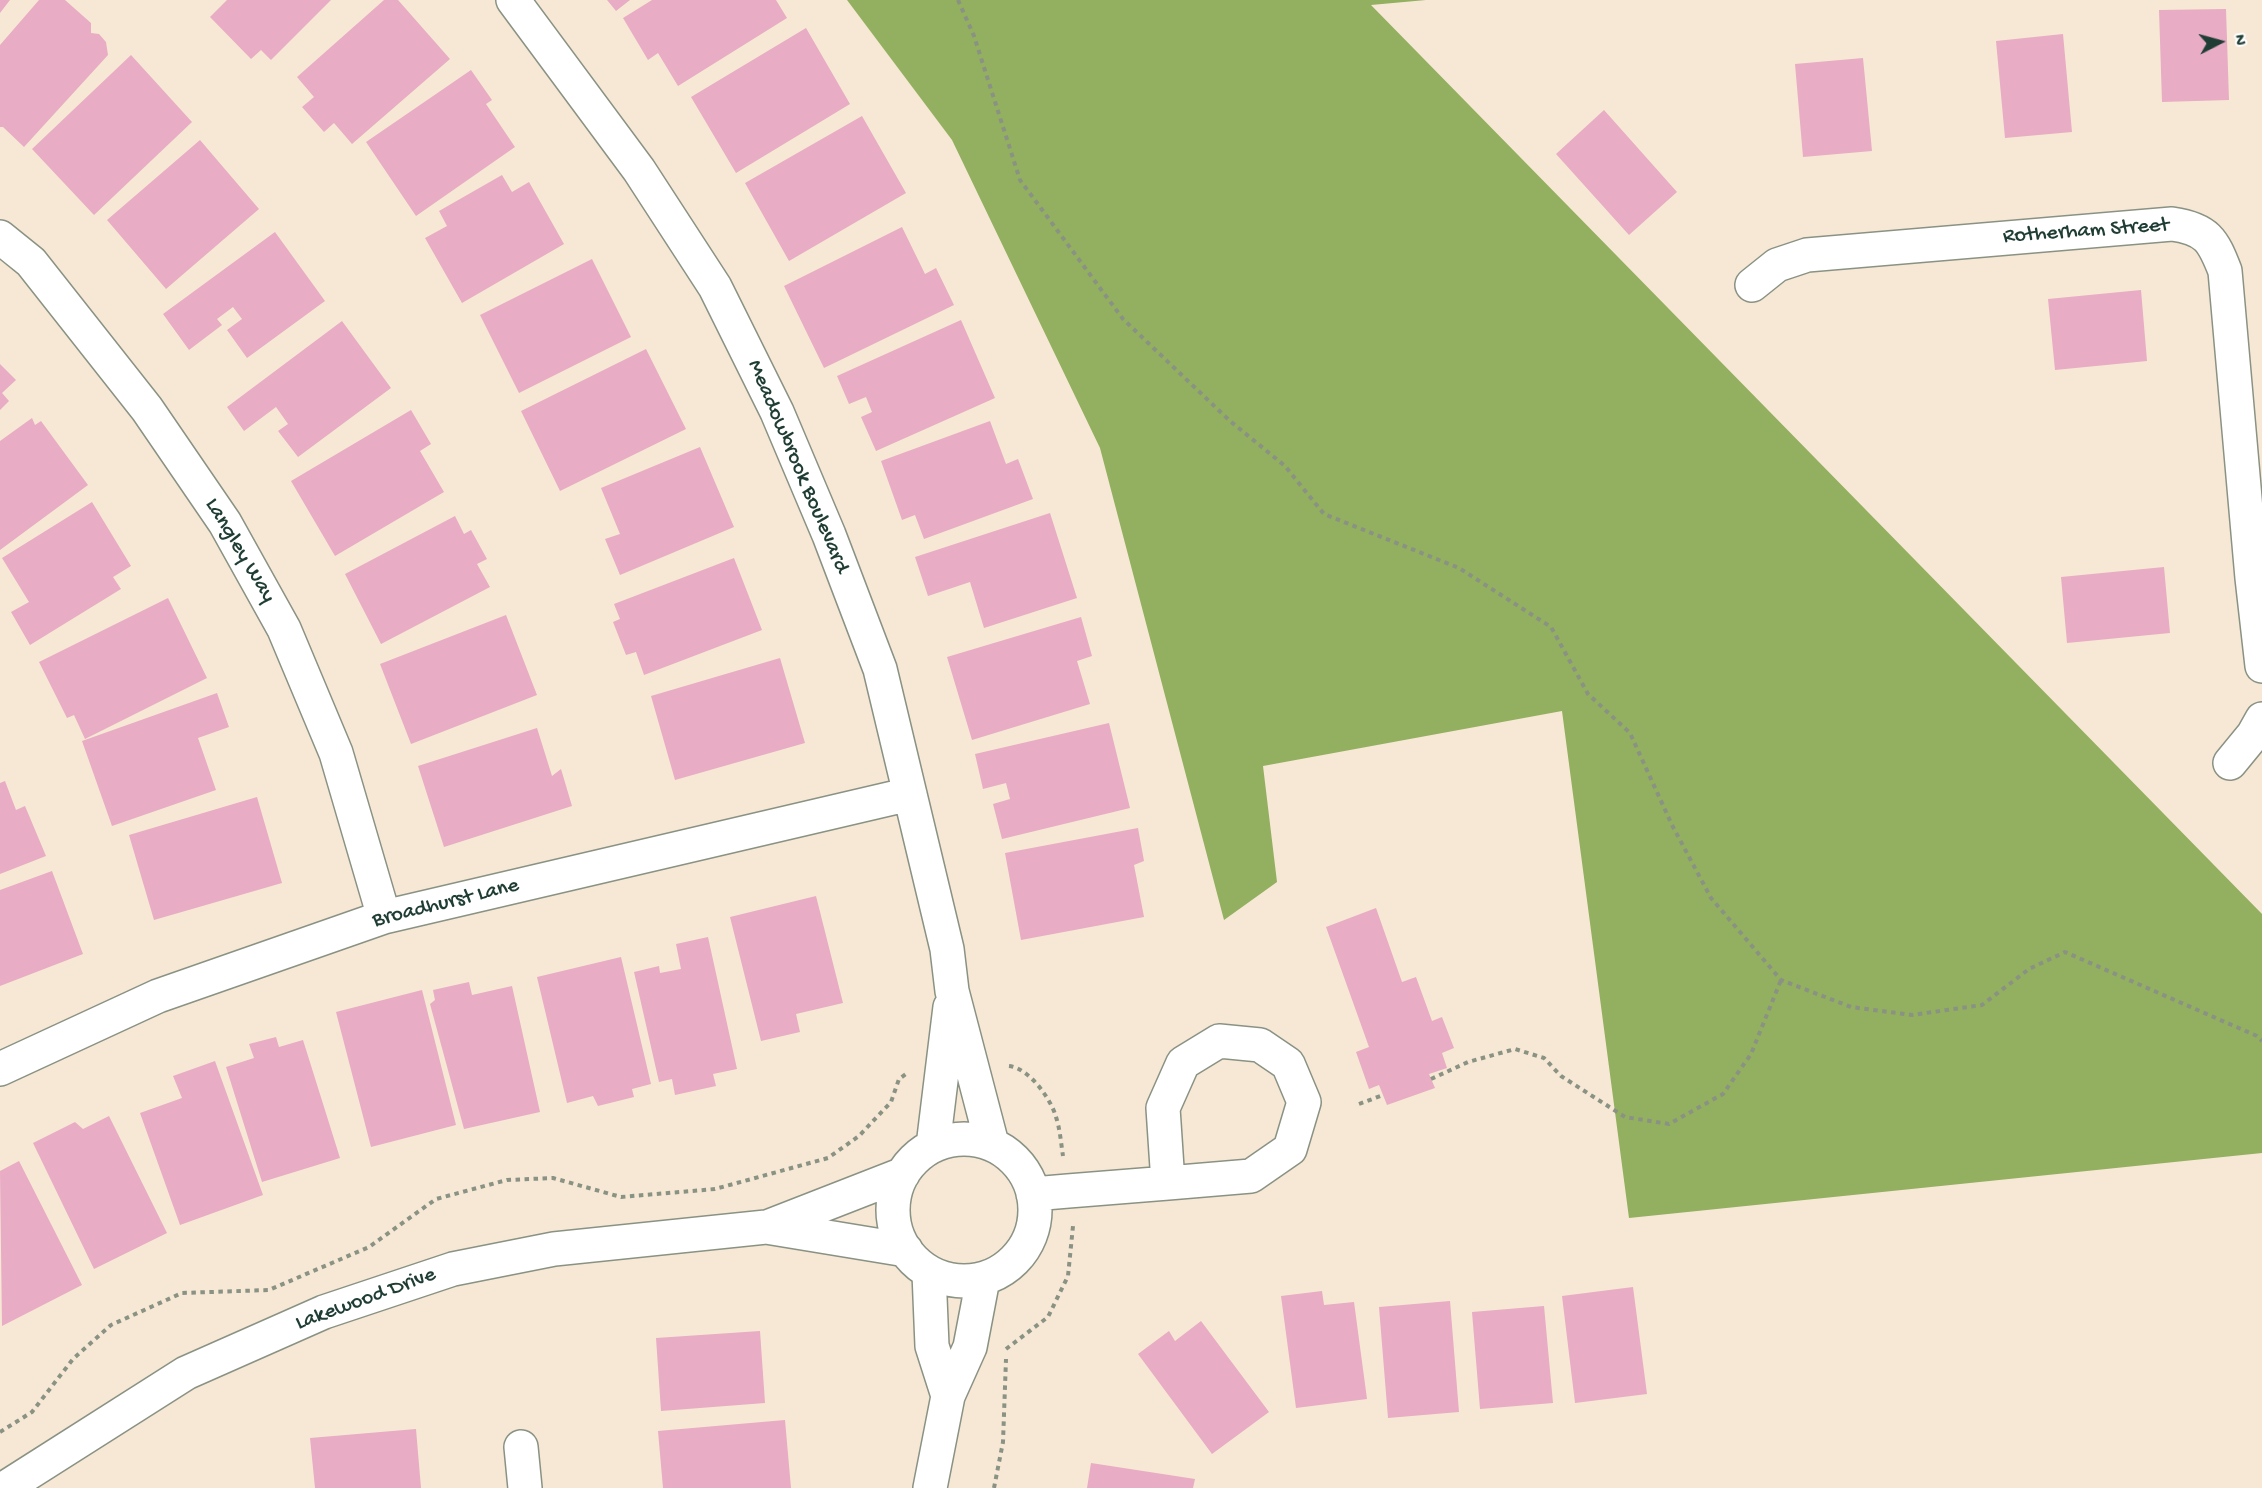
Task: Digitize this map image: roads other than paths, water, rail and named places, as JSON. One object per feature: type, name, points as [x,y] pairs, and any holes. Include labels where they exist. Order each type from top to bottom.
[{"type":"street","name":"Meadowbrook Boulevard","points":[[513,0],[639,170],[715,286],[782,422],[829,534],[880,669],[947,949],[952,991],[992,1144]]},
{"type":"street","name":"Rotherham Street","points":[[1752,285],[1777,265],[1807,255],[2172,224],[2191,227],[2207,236],[2217,251],[2225,271],[2257,578],[2262,666]]},
{"type":"street","name":"Langley Way","points":[[0,237],[31,262],[132,390],[225,523],[284,629],[336,753],[384,917]]},
{"type":"street","points":[[2230,763],[2253,735],[2262,719]]},
{"type":"street","name":"Broadhurst Lane","points":[[0,1069],[158,996],[384,917],[910,794]]},
{"type":"street","name":"Meadowbrook Boulevard","points":[[933,1146],[952,991]]},
{"type":"street","points":[[1033,1194],[1168,1183],[1251,1176],[1290,1149],[1304,1102],[1288,1064],[1260,1046],[1219,1041],[1183,1063],[1163,1108],[1168,1183]]},
{"type":"street","points":[[972,1139],[992,1144],[1009,1155],[1023,1169],[1033,1194],[1035,1208],[1033,1228],[1025,1247],[1012,1263],[996,1274],[983,1279],[956,1281],[929,1273],[906,1250],[897,1232],[893,1212],[895,1192],[903,1174],[916,1158],[933,1146],[952,1140],[972,1139]]},
{"type":"street","name":"Lakewood Drive","points":[[5,1488],[186,1373],[324,1312],[453,1269],[542,1251],[766,1227],[903,1174]]},
{"type":"street","name":"Lakewood Drive","points":[[766,1227],[906,1250]]},
{"type":"street","points":[[929,1273],[932,1346],[948,1396]]},
{"type":"street","points":[[930,1488],[948,1396],[970,1347],[983,1279]]},
{"type":"street","points":[[521,1447],[525,1488]]}]
